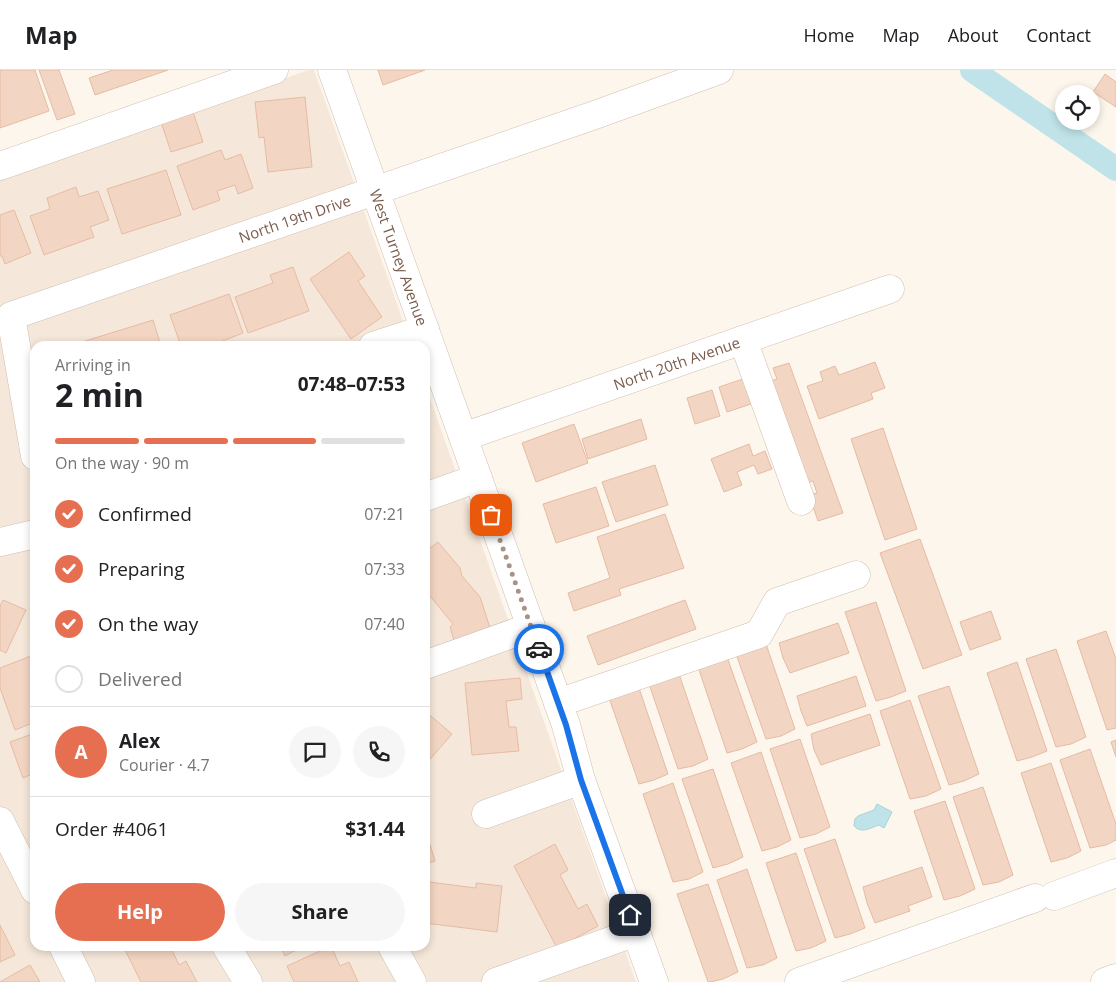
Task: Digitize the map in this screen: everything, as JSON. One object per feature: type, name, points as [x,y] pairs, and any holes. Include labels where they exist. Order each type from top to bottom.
[{"type":"street","points":[[0,166],[274,70]]},
{"type":"street","name":"West Turney Avenue","points":[[332,70],[429,341]]},
{"type":"street","name":"North 19th Drive","points":[[30,427],[11,316],[592,116],[719,70]]},
{"type":"street","name":"North 20th Avenue","points":[[463,437],[890,289]]},
{"type":"street","points":[[388,341],[425,329]]},
{"type":"street","points":[[743,340],[801,501]]},
{"type":"street","name":"West Turney Avenue","points":[[430,343],[566,725],[581,780],[654,982]]},
{"type":"street","points":[[430,495],[478,478]]},
{"type":"street","points":[[0,542],[30,535]]},
{"type":"street","points":[[558,703],[759,634],[777,602],[856,575]]},
{"type":"street","points":[[430,663],[531,627]]},
{"type":"street","points":[[486,814],[581,780]]},
{"type":"street","points":[[0,821],[30,880]]},
{"type":"street","points":[[799,982],[1116,873]]},
{"type":"street","points":[[496,982],[636,932]]},
{"type":"street","points":[[66,951],[81,982]]},
{"type":"street","points":[[229,951],[248,982]]},
{"type":"street","points":[[395,951],[412,982]]},
{"type":"street","points":[[1105,982],[1116,978]]},
{"type":"shaded area","points":[[309,70],[314,70],[410,341],[30,341],[30,951],[430,951],[430,398],[636,982],[0,982],[0,177]]},
{"type":"water","points":[[877,804],[892,812],[884,828],[879,825],[860,830],[854,826],[855,819],[858,816],[874,810]]},
{"type":"building","points":[[0,70],[35,70],[49,111],[0,128]]},
{"type":"building","points":[[39,70],[59,70],[75,114],[57,120]]},
{"type":"building","points":[[113,70],[168,70],[95,95],[89,78]]},
{"type":"building","points":[[378,70],[425,70],[383,85]]},
{"type":"building","points":[[1105,74],[1116,82],[1116,107],[1100,97],[1100,85],[1098,85]]},
{"type":"building","points":[[305,97],[312,167],[268,172],[264,137],[259,138],[255,102]]},
{"type":"building","points":[[193,112],[203,142],[171,152],[161,122]]},
{"type":"building","points":[[221,150],[225,160],[241,154],[253,188],[238,194],[235,185],[217,191],[220,200],[193,210],[177,166]]},
{"type":"building","points":[[166,170],[181,215],[122,234],[107,189]]},
{"type":"building","points":[[76,187],[79,197],[98,191],[109,220],[90,227],[94,237],[44,255],[30,216],[50,209],[47,198]]},
{"type":"building","points":[[14,210],[31,253],[5,264],[2,256],[0,256],[0,215]]},
{"type":"building","points":[[349,252],[365,276],[358,281],[382,317],[351,339],[310,279]]},
{"type":"building","points":[[293,267],[309,311],[248,333],[235,297],[273,283],[270,275]]},
{"type":"building","points":[[229,294],[243,333],[223,341],[179,341],[170,315]]},
{"type":"building","points":[[153,320],[159,341],[85,341]]},
{"type":"building","points":[[875,362],[885,388],[871,393],[873,399],[819,419],[807,386],[823,381],[820,372],[835,366],[839,375]]},
{"type":"building","points":[[789,363],[843,513],[818,521],[809,495],[817,493],[813,481],[805,484],[796,458],[800,457],[782,407],[778,408],[768,382],[777,379],[773,368]]},
{"type":"building","points":[[746,378],[754,403],[727,412],[719,387]]},
{"type":"building","points":[[712,390],[720,416],[695,424],[687,398]]},
{"type":"building","points":[[641,419],[647,439],[588,459],[582,439]]},
{"type":"building","points":[[574,424],[588,463],[536,482],[522,443]]},
{"type":"building","points":[[883,428],[917,529],[885,540],[851,439]]},
{"type":"building","points":[[749,444],[753,456],[765,451],[772,469],[758,474],[754,465],[737,472],[742,485],[724,492],[711,459]]},
{"type":"building","points":[[655,465],[668,505],[616,522],[602,482]]},
{"type":"building","points":[[596,487],[609,526],[556,543],[543,504]]},
{"type":"building","points":[[665,514],[684,568],[619,589],[621,595],[574,611],[568,593],[610,578],[597,537]]},
{"type":"building","points":[[920,539],[962,655],[923,669],[880,553]]},
{"type":"building","points":[[438,542],[460,568],[462,576],[480,597],[490,628],[454,640],[450,627],[453,624],[430,596],[430,548]]},
{"type":"building","points":[[3,600],[26,610],[6,653],[0,650],[0,606]]},
{"type":"building","points":[[685,600],[696,629],[598,665],[587,636]]},
{"type":"building","points":[[876,602],[906,691],[876,701],[845,612]]},
{"type":"building","points":[[991,611],[1001,639],[970,650],[960,622]]},
{"type":"building","points":[[838,623],[849,653],[790,673],[779,643]]},
{"type":"building","points":[[1106,631],[1116,659],[1116,728],[1107,730],[1077,641]]},
{"type":"building","points":[[765,641],[795,729],[781,736],[766,739],[735,651]]},
{"type":"building","points":[[1056,649],[1086,737],[1071,744],[1056,747],[1026,659]]},
{"type":"building","points":[[726,654],[757,742],[727,753],[697,664]]},
{"type":"building","points":[[30,656],[30,724],[15,730],[0,688],[0,668]]},
{"type":"building","points":[[1017,662],[1047,751],[1017,761],[987,673]]},
{"type":"building","points":[[678,671],[708,759],[693,766],[678,769],[648,681]]},
{"type":"building","points":[[856,676],[866,706],[807,726],[797,696]]},
{"type":"building","points":[[520,678],[522,699],[506,701],[509,727],[516,727],[519,751],[472,755],[465,683]]},
{"type":"building","points":[[638,685],[668,774],[639,784],[608,695]]},
{"type":"building","points":[[949,686],[979,774],[949,785],[918,696]]},
{"type":"building","points":[[910,700],[941,789],[926,796],[910,799],[880,711]]},
{"type":"building","points":[[870,714],[880,745],[821,765],[814,750],[811,734]]},
{"type":"building","points":[[430,715],[452,734],[430,759]]},
{"type":"building","points":[[30,735],[30,775],[23,778],[10,742]]},
{"type":"building","points":[[800,739],[830,827],[816,834],[800,838],[770,749]]},
{"type":"building","points":[[1116,740],[1116,757],[1111,742]]},
{"type":"building","points":[[1090,749],[1116,824],[1116,840],[1106,845],[1090,848],[1060,760]]},
{"type":"building","points":[[761,752],[791,840],[777,847],[762,851],[731,763]]},
{"type":"building","points":[[1051,763],[1081,851],[1067,858],[1051,862],[1021,773]]},
{"type":"building","points":[[713,769],[743,857],[713,868],[682,779]]},
{"type":"building","points":[[673,783],[703,872],[689,879],[673,882],[643,794]]},
{"type":"building","points":[[983,787],[1013,875],[999,882],[983,885],[953,797]]},
{"type":"building","points":[[945,801],[975,889],[960,896],[944,900],[914,811]]},
{"type":"building","points":[[835,839],[865,928],[835,938],[804,849]]},
{"type":"building","points":[[555,844],[568,870],[560,875],[578,909],[587,904],[598,926],[557,948],[514,866]]},
{"type":"building","points":[[430,845],[435,861],[430,862]]},
{"type":"building","points":[[796,853],[826,941],[811,948],[796,951],[766,863]]},
{"type":"building","points":[[922,867],[932,897],[908,906],[910,911],[875,923],[863,887]]},
{"type":"building","points":[[747,869],[777,958],[763,965],[747,968],[717,880]]},
{"type":"building","points":[[430,882],[476,888],[476,883],[502,886],[497,932],[430,924]]},
{"type":"building","points":[[708,884],[738,972],[723,979],[710,982],[708,982],[677,894]]},
{"type":"building","points":[[0,925],[15,955],[0,962]]},
{"type":"building","points":[[126,951],[172,951],[179,965],[186,961],[197,982],[141,982]]},
{"type":"building","points":[[282,951],[294,951],[285,956]]},
{"type":"building","points":[[320,951],[333,951],[340,966],[349,962],[358,982],[294,982],[287,966]]},
{"type":"building","points":[[30,965],[40,982],[0,982]]},
{"type":"waterway","points":[[972,70],[1116,169]]},
{"type":"way so far","points":[[491,515],[539,649]]},
{"type":"route","points":[[539,649],[566,725],[581,780],[630,915]]}]
